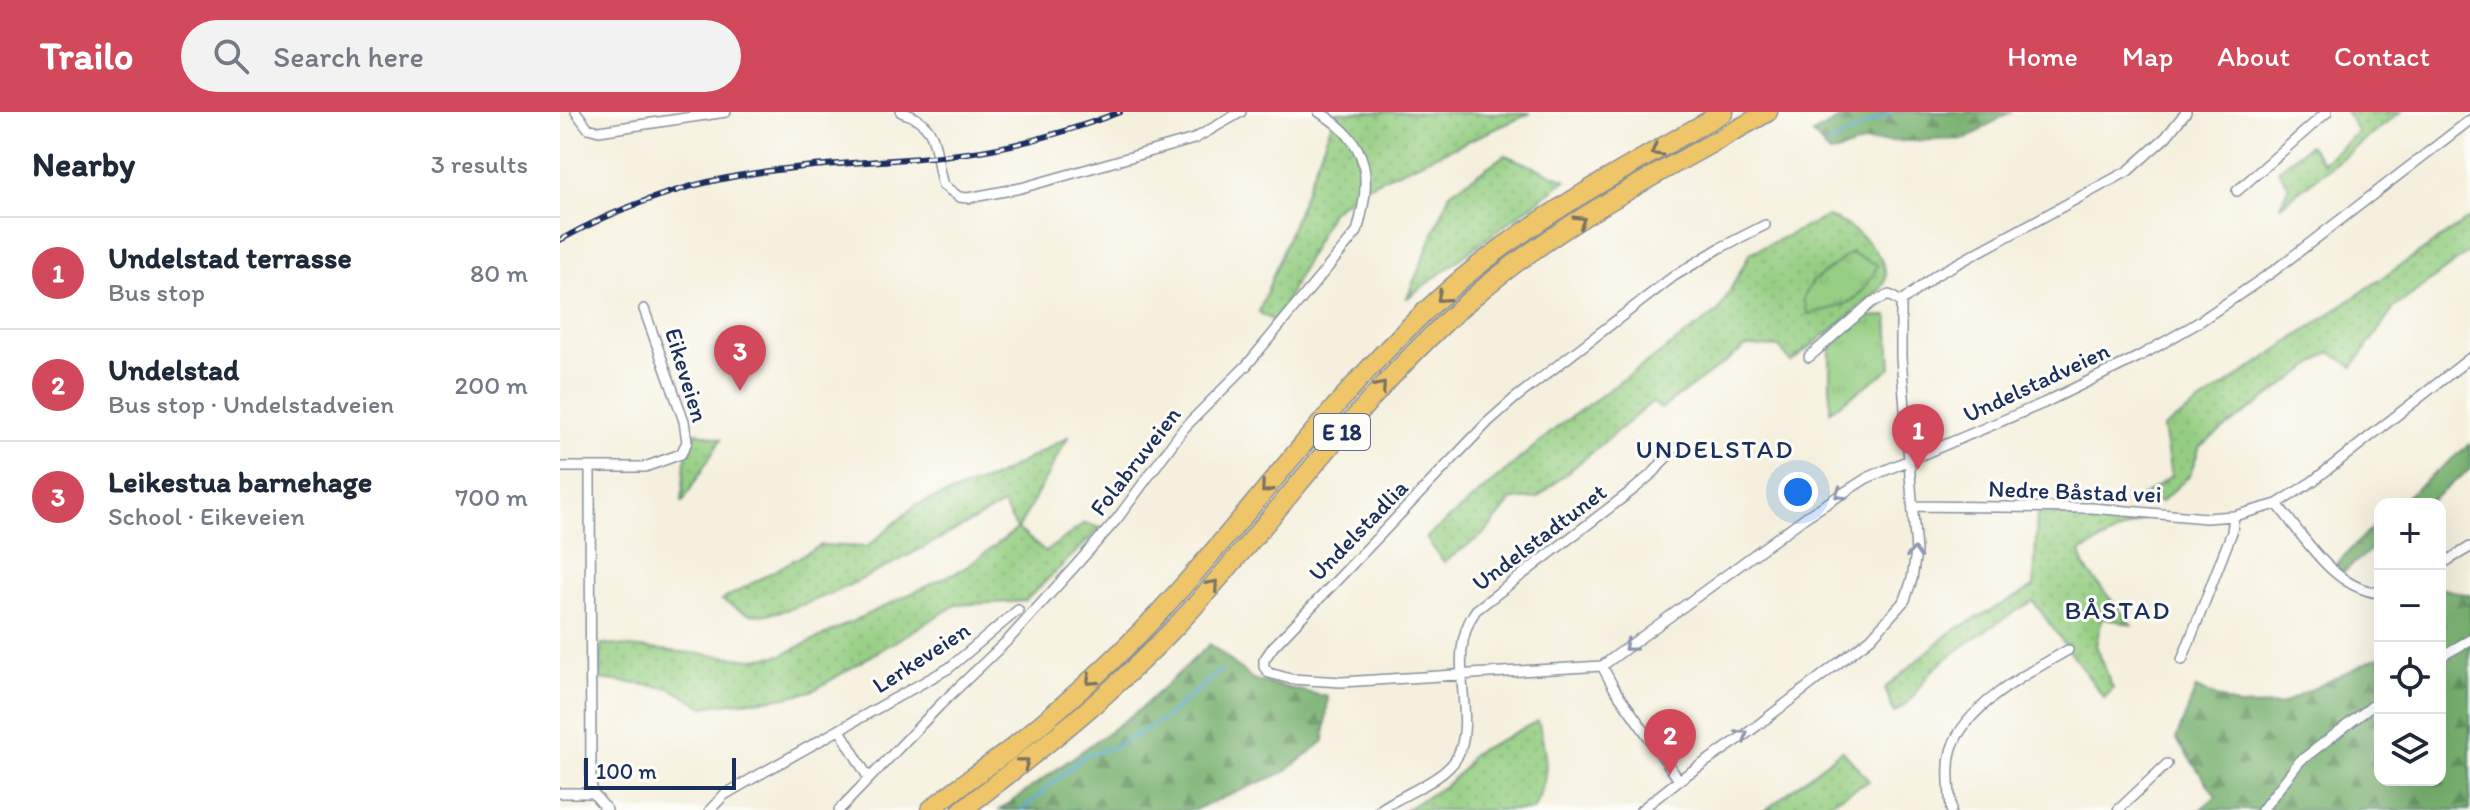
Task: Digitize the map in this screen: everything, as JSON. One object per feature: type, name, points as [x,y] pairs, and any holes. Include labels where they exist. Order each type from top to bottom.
[{"type":"highway","name":"E 18","points":[[927,810],[1056,711],[1129,643],[1174,597],[1371,366],[1441,298],[1508,244],[1556,211],[1724,112]]},
{"type":"highway","name":"E 18","points":[[962,810],[1069,726],[1144,660],[1233,562],[1387,379],[1473,297],[1566,229],[1768,112]]},
{"type":"street","points":[[576,112],[588,128],[599,131],[726,112]]},
{"type":"street","points":[[901,112],[913,116],[929,128],[935,142],[943,185],[959,197],[968,198],[1021,188],[1184,143],[1241,112]]},
{"type":"street","name":"Folabruveien","points":[[839,810],[1009,639],[1077,564],[1117,519],[1184,428],[1247,365],[1357,232],[1366,197],[1366,169],[1354,139],[1319,112]]},
{"type":"street","points":[[1901,302],[1936,275],[2128,171],[2166,137],[2186,112]]},
{"type":"street","points":[[2237,191],[2327,112]]},
{"type":"street","name":"Undelstadveien","points":[[1602,666],[1837,496],[1867,478],[2074,389],[2196,324],[2275,270],[2470,120]]},
{"type":"street","name":"Undelstadlia","points":[[1602,666],[1342,682],[1291,679],[1269,673],[1264,667],[1264,660],[1488,422],[1514,399],[1674,276],[1765,225]]},
{"type":"street","points":[[1809,357],[1872,302],[1889,295],[1901,302]]},
{"type":"street","points":[[1641,810],[1851,654],[1889,620],[1905,600],[1916,552],[1901,357],[1901,302]]},
{"type":"street","name":"Eikeveien","points":[[560,467],[645,467],[681,454],[687,442],[684,421],[644,309]]},
{"type":"street","name":"Nedre Båstad vei","points":[[1914,506],[2092,508],[2206,518],[2234,516],[2277,504],[2345,459],[2470,358]]},
{"type":"street","name":"Undelstadtunet","points":[[1461,674],[1464,634],[1476,610],[1634,489],[1655,471],[1674,448]]},
{"type":"street","points":[[590,468],[589,717],[593,793],[607,810]]},
{"type":"street","points":[[2277,504],[2345,582],[2360,590],[2374,592]]},
{"type":"street","points":[[2182,660],[2232,532],[2234,516]]},
{"type":"street","points":[[2446,561],[2470,547]]},
{"type":"street","name":"Lerkeveien","points":[[710,810],[724,795],[949,668],[1018,610]]},
{"type":"street","points":[[2446,654],[2470,640]]},
{"type":"street","points":[[1951,810],[1949,763],[1958,735],[2016,679],[2068,650]]},
{"type":"street","points":[[1602,666],[1679,780]]},
{"type":"street","points":[[1380,810],[1439,776],[1458,756],[1463,729],[1461,674]]},
{"type":"street","points":[[2262,810],[2300,761],[2374,705]]},
{"type":"street","points":[[840,730],[869,779]]},
{"type":"street","points":[[2118,810],[2167,764]]},
{"type":"street","points":[[560,793],[593,793]]},
{"type":"green space","points":[[1336,112],[1531,113],[1362,188],[1331,212],[1275,322],[1259,312]]},
{"type":"green space","points":[[1851,112],[2010,112],[1966,139],[1865,142],[1830,154],[1813,134]]},
{"type":"green space","points":[[2346,112],[2401,112],[2280,206],[2289,186],[2278,170],[2309,145],[2323,162],[2358,132]]},
{"type":"green space","points":[[1505,155],[1566,180],[1407,298],[1450,193]]},
{"type":"green space","points":[[1827,217],[1857,232],[1881,260],[1885,280],[1879,292],[1791,362],[1779,347],[1747,346],[1661,409],[1652,402],[1537,498],[1512,500],[1484,534],[1444,562],[1426,538],[1561,424],[1719,311],[1750,253]]},
{"type":"green space","points":[[2470,218],[2470,251],[2394,308],[2353,367],[2330,352],[2200,446],[2190,475],[2161,502],[2139,499],[2171,476],[2163,428]]},
{"type":"green space","points":[[1851,253],[1878,265],[1864,288],[1858,296],[1843,305],[1808,314],[1803,299],[1812,282]]},
{"type":"green space","points":[[1888,316],[1891,368],[1830,411],[1830,348],[1859,317]]},
{"type":"green space","points":[[696,432],[721,439],[682,503],[685,460]]},
{"type":"green space","points":[[1068,437],[1018,529],[1045,552],[1085,523],[1101,528],[1025,601],[956,605],[814,690],[787,697],[704,707],[670,688],[600,679],[601,644],[753,659],[782,655],[965,568],[1017,529],[1003,505],[876,572],[803,605],[773,613],[750,614],[722,600],[821,545],[867,547],[916,505],[993,478]]},
{"type":"green space","points":[[2470,444],[2470,469],[2434,498],[2405,498]]},
{"type":"green space","points":[[2037,514],[2143,519],[2080,552],[2085,568],[2132,625],[2102,617],[2096,645],[2113,689],[2104,698],[2033,601],[1947,658],[1929,674],[1908,703],[1894,713],[1885,688],[1949,633],[2034,587]]},
{"type":"green space","points":[[2374,526],[2374,547],[2342,573],[2335,565]]},
{"type":"green space","points":[[2446,589],[2470,595],[2470,810],[2200,810],[2216,796],[2176,739],[2196,688],[2238,706],[2280,705],[2374,659],[2374,786],[2446,786]]},
{"type":"green space","points":[[1210,644],[1254,680],[1328,697],[1324,741],[1285,772],[1194,810],[1000,810],[1139,710]]},
{"type":"green space","points":[[1538,721],[1546,766],[1543,787],[1533,810],[1405,810],[1448,784],[1465,767],[1472,754]]},
{"type":"green space","points":[[1842,750],[1869,781],[1817,810],[1766,810]]},
{"type":"waterway","points":[[1828,144],[1892,112]]},
{"type":"waterway","points":[[1022,810],[1085,755],[1115,747],[1165,718],[1221,670]]},
{"type":"railway","points":[[560,240],[602,219],[691,186],[766,171],[987,150],[1045,137],[1120,112]]},
{"type":"place","name":"Leikestua barnehage","points":[[740,391]]},
{"type":"place","name":"Undelstad terrasse","points":[[1918,470]]},
{"type":"place","name":"Undelstad","points":[[1670,775]]},
{"type":"district","name":"UNDELSTAD","points":[[1715,449]]},
{"type":"district","name":"BÅSTAD","points":[[2118,610]]}]
